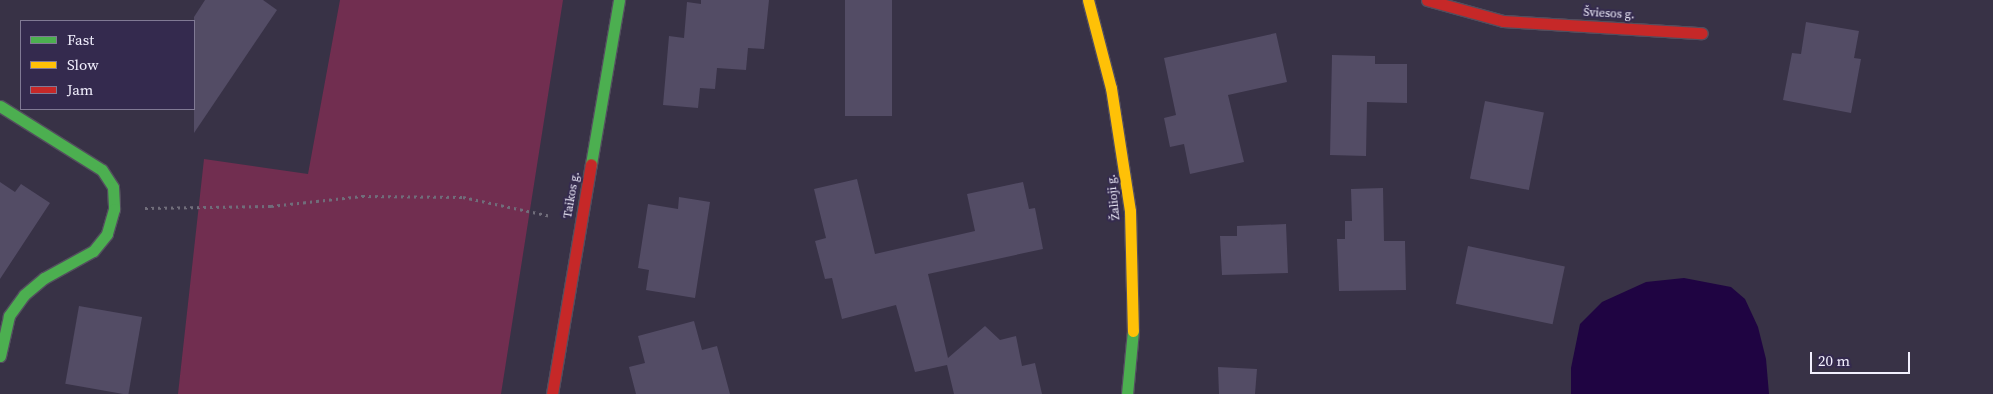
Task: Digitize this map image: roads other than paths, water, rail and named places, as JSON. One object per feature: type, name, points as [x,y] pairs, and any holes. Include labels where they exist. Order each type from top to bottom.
[{"type":"street","name":"Taikos g.","points":[[552,394],[619,0]]},
{"type":"street","name":"Žalioji g.","points":[[1088,0],[1111,88],[1130,211],[1134,292],[1132,357],[1127,394]]},
{"type":"street","name":"Šviesos g.","points":[[1427,0],[1502,21],[1702,33]]},
{"type":"street","points":[[0,106],[102,170],[113,187],[114,209],[107,234],[93,251],[44,278],[24,295],[9,316],[0,356]]}]
